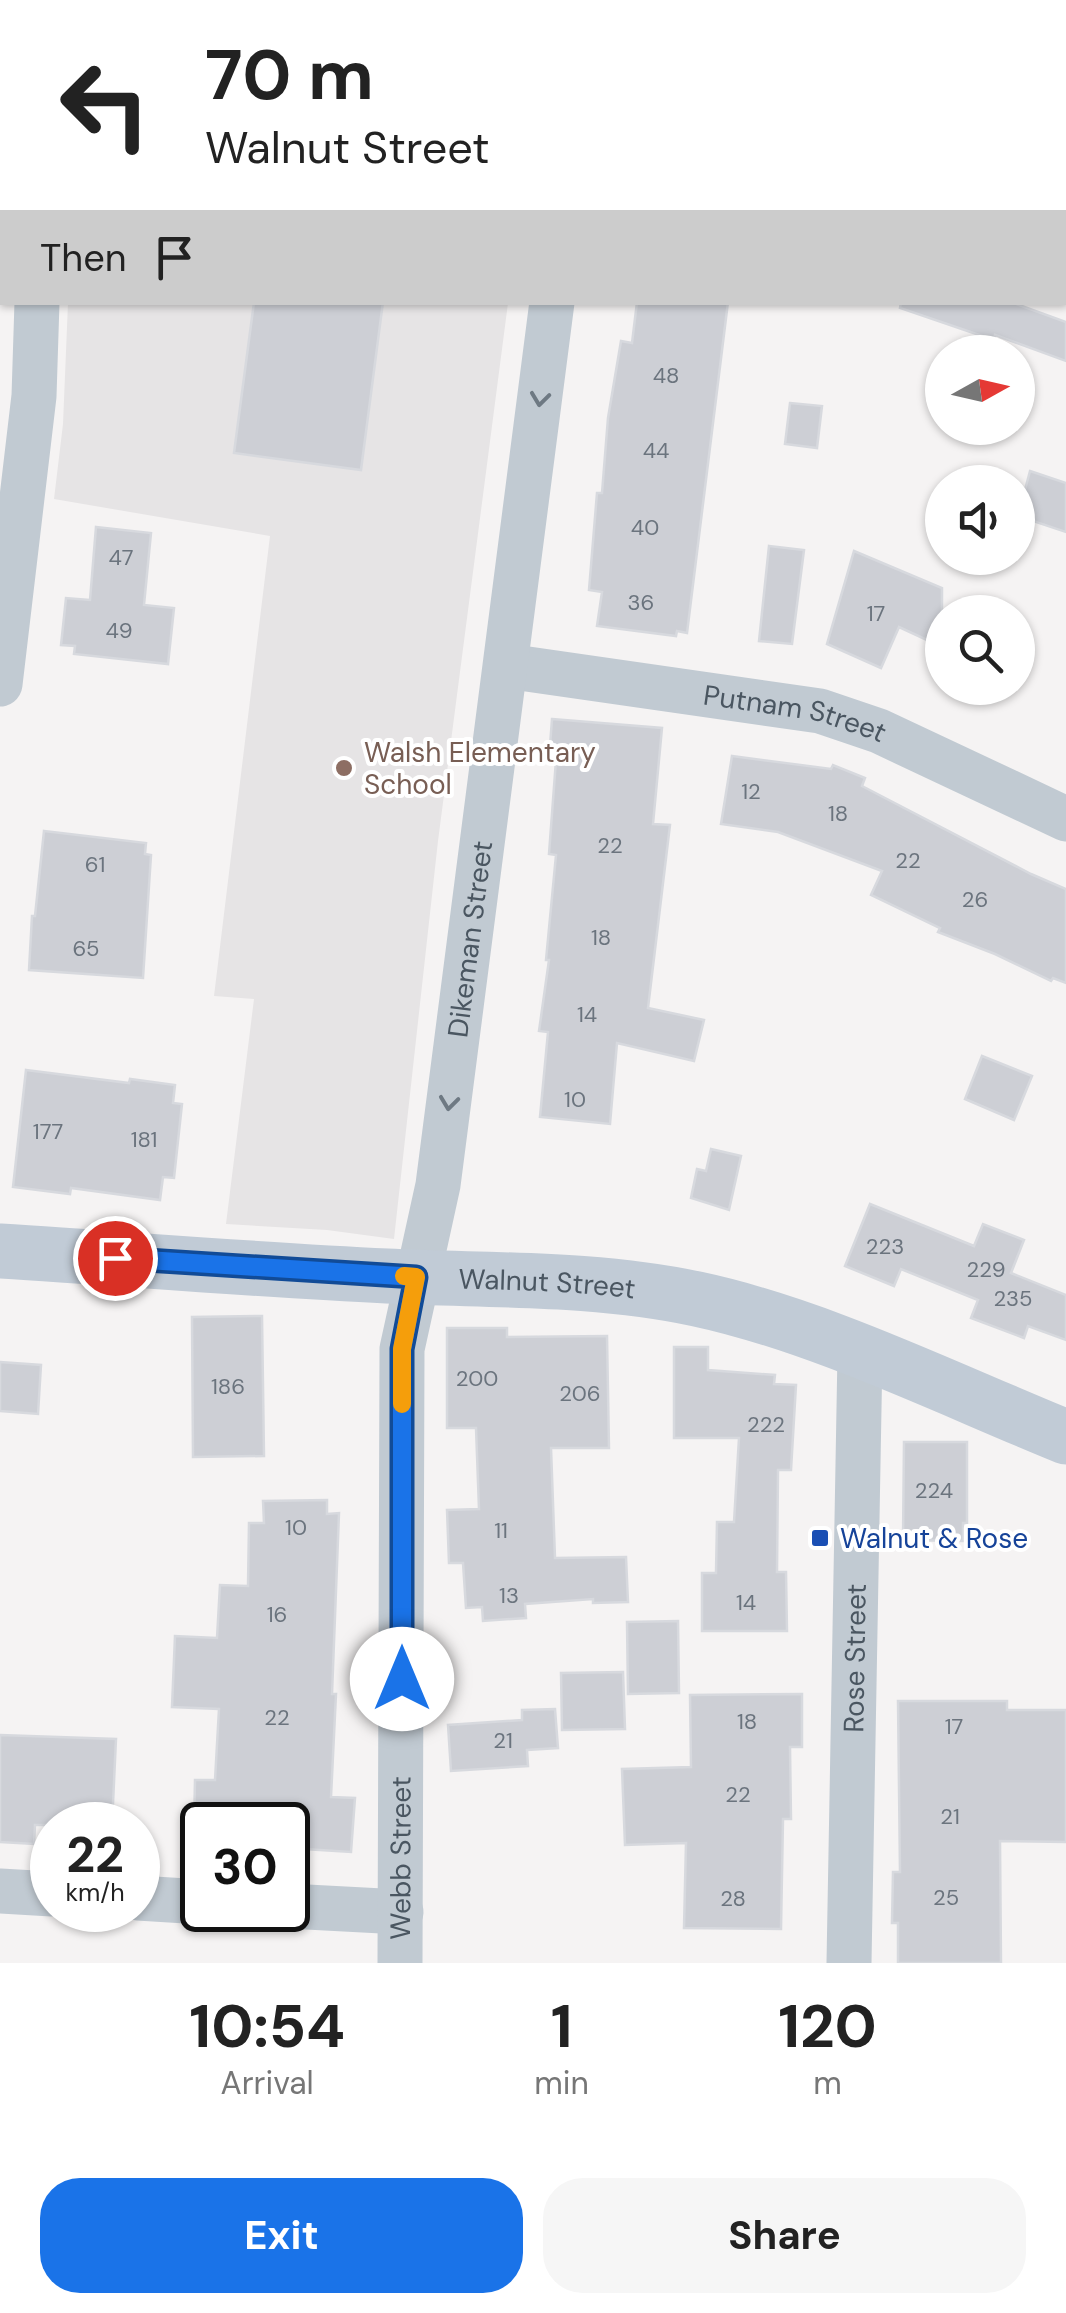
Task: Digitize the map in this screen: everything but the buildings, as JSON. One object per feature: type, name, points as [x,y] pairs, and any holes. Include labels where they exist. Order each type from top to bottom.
[{"type":"main road","name":"Walnut Street","points":[[0,1251],[574,1283],[662,1292],[758,1315],[1066,1438]]},
{"type":"street","points":[[0,684],[34,396],[38,305]]},
{"type":"street","name":"Dikeman Street","points":[[416,1277],[438,1185],[552,305]]},
{"type":"street","name":"Putnam Street","points":[[507,666],[820,711],[880,731],[1066,819]]},
{"type":"street","name":"Webb Street","points":[[400,1963],[402,1349],[416,1277]]},
{"type":"street","name":"Rose Street","points":[[849,1963],[860,1353]]},
{"type":"street","points":[[0,1891],[30,1893]]},
{"type":"street","points":[[310,1907],[401,1912]]},
{"type":"shaded area","name":"Walsh Elementary School","points":[[68,305],[508,305],[438,841],[394,1239],[327,1230],[226,1224],[254,999],[214,996],[270,536],[54,499],[63,424]]},
{"type":"slow traffic","points":[[402,1404],[402,1349],[416,1277],[404,1276]]},
{"type":"place","name":"Walsh Elementary School","points":[[344,768]]},
{"type":"place","name":"Walnut & Rose","points":[[820,1538]]},
{"type":"route","points":[[115,1258],[416,1277],[402,1349],[402,1679]]}]
